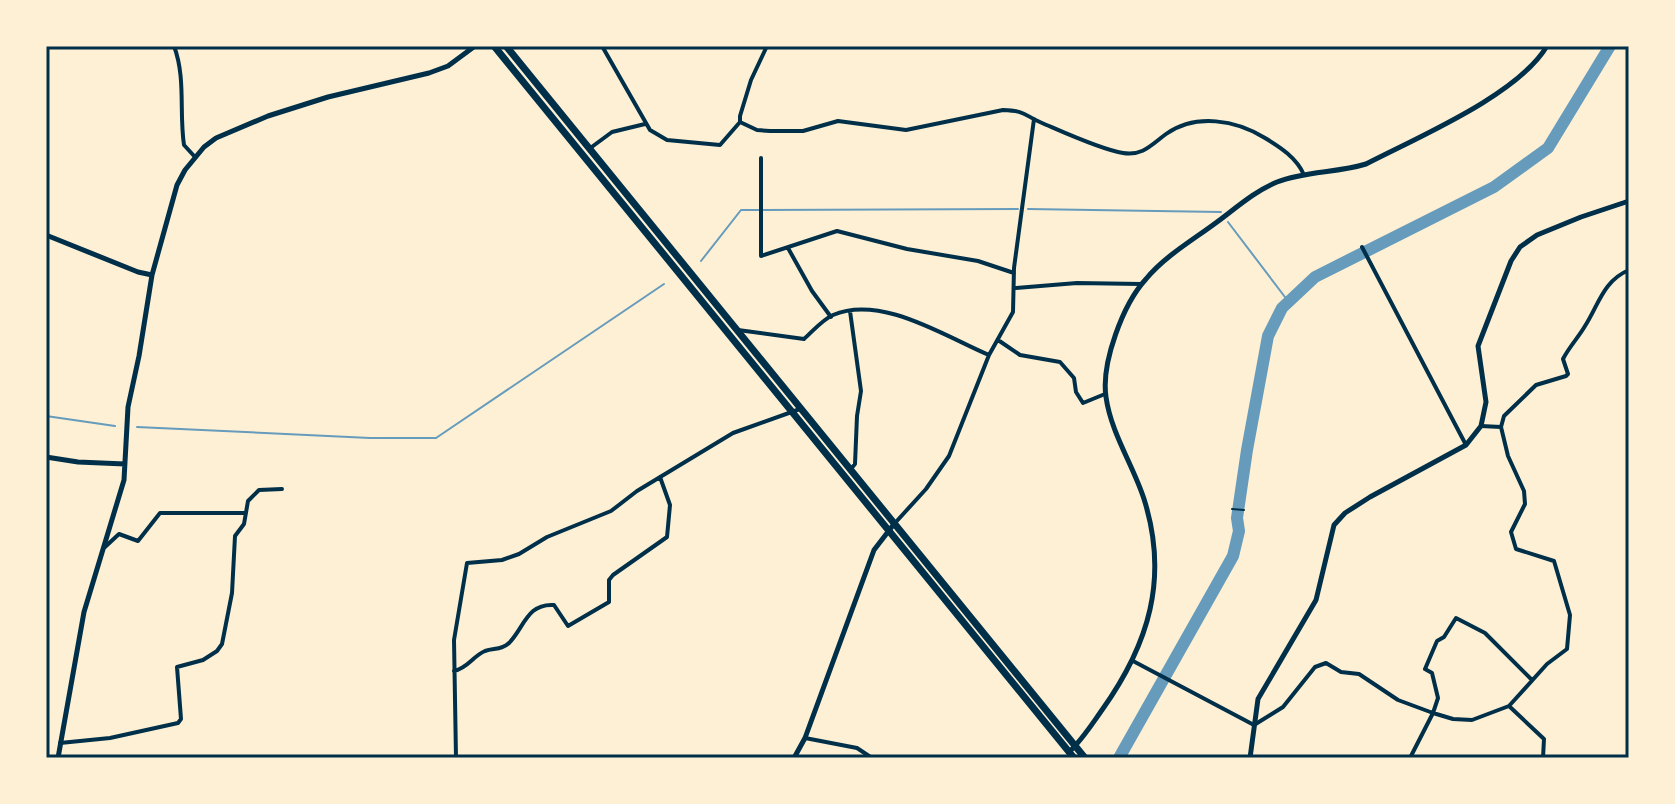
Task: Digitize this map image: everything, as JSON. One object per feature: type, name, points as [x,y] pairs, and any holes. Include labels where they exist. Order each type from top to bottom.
[{"type":"highway","points":[[494,46],[797,411],[1073,752],[1085,758]]},
{"type":"highway","points":[[506,46],[736,330],[797,411],[850,470],[891,528]]},
{"type":"street","points":[[174,46],[179,59],[184,145],[195,157]]},
{"type":"street","points":[[58,758],[84,612],[124,480],[129,395],[139,356],[152,275],[177,185],[195,157],[216,138],[277,112],[429,73],[448,66],[475,46]]},
{"type":"street","points":[[602,46],[645,124],[657,135],[667,140],[720,145],[740,122],[751,80],[767,46]]},
{"type":"street","points":[[1073,752],[1122,682],[1133,661],[1151,606],[1154,547],[1143,495],[1112,421],[1105,394],[1113,343],[1141,284],[1179,250],[1250,197],[1276,183],[1304,175],[1366,164],[1513,85],[1538,61],[1547,46]]},
{"type":"street","points":[[740,122],[757,130],[770,131],[803,131],[838,121],[906,130],[1003,110],[1029,113],[1034,119],[1127,154],[1151,148],[1169,132],[1186,126],[1207,121],[1234,122],[1283,150],[1297,162],[1304,175]]},
{"type":"street","points":[[794,758],[805,738],[874,550],[926,489],[949,456],[989,355],[1013,312],[1014,273],[1034,119]]},
{"type":"street","points":[[589,149],[612,132],[645,124]]},
{"type":"street","points":[[761,158],[761,256],[837,231],[907,249],[978,261],[1014,273]]},
{"type":"street","points":[[1250,758],[1258,699],[1316,600],[1334,525],[1358,505],[1466,445],[1481,426],[1486,402],[1478,346],[1511,261],[1520,247],[1537,235],[1629,201]]},
{"type":"street","points":[[46,235],[152,275]]},
{"type":"street","points":[[1362,247],[1466,445]]},
{"type":"street","points":[[788,248],[831,317]]},
{"type":"street","points":[[1254,725],[1283,707],[1315,667],[1326,663],[1341,672],[1359,674],[1398,700],[1453,719],[1472,720],[1509,706],[1532,680],[1567,649],[1570,615],[1554,561],[1516,549],[1512,542],[1511,532],[1525,504],[1524,491],[1508,456],[1501,427],[1504,416],[1536,385],[1568,374],[1563,359],[1570,346],[1587,323],[1605,287],[1619,274],[1629,270]]},
{"type":"street","points":[[1015,288],[1077,283],[1141,284]]},
{"type":"street","points":[[736,330],[804,339],[831,317],[850,311],[884,313],[905,318],[989,355]]},
{"type":"street","points":[[850,311],[861,391],[855,464],[850,470]]},
{"type":"street","points":[[998,340],[1020,355],[1060,362],[1074,378],[1076,392],[1083,403],[1105,394]]},
{"type":"street","points":[[456,758],[456,626],[467,563],[502,560],[519,554],[547,537],[611,511],[733,433],[797,411]]},
{"type":"street","points":[[1481,426],[1501,427]]},
{"type":"street","points":[[46,457],[125,464]]},
{"type":"street","points":[[454,671],[465,668],[485,651],[505,646],[531,611],[554,605],[568,626],[609,602],[609,580],[613,575],[667,537],[670,505],[660,477]]},
{"type":"street","points":[[60,743],[110,738],[178,723],[181,719],[177,667],[203,660],[222,644],[232,593],[234,541],[244,524],[248,501],[259,490],[282,489]]},
{"type":"street","points":[[103,548],[119,534],[138,541],[160,513],[246,513]]},
{"type":"street","points":[[1410,758],[1438,698],[1432,673],[1425,669],[1437,641],[1444,637],[1456,618],[1485,633],[1532,680]]},
{"type":"street","points":[[1133,661],[1254,725]]},
{"type":"street","points":[[1509,706],[1544,739],[1543,758]]},
{"type":"street","points":[[805,738],[857,748],[872,758]]},
{"type":"path","points":[[1232,509],[1244,510]]},
{"type":"waterway","points":[[1119,758],[1233,556],[1239,531],[1237,518],[1247,450],[1268,336],[1282,308],[1315,277],[1494,187],[1548,148],[1610,46]]},
{"type":"waterway","points":[[701,261],[741,210],[1018,209]]},
{"type":"waterway","points":[[1028,209],[1221,212]]},
{"type":"waterway","points":[[1228,222],[1288,301]]},
{"type":"waterway","points":[[137,427],[370,438],[436,438],[664,284]]},
{"type":"waterway","points":[[46,416],[115,426]]}]
